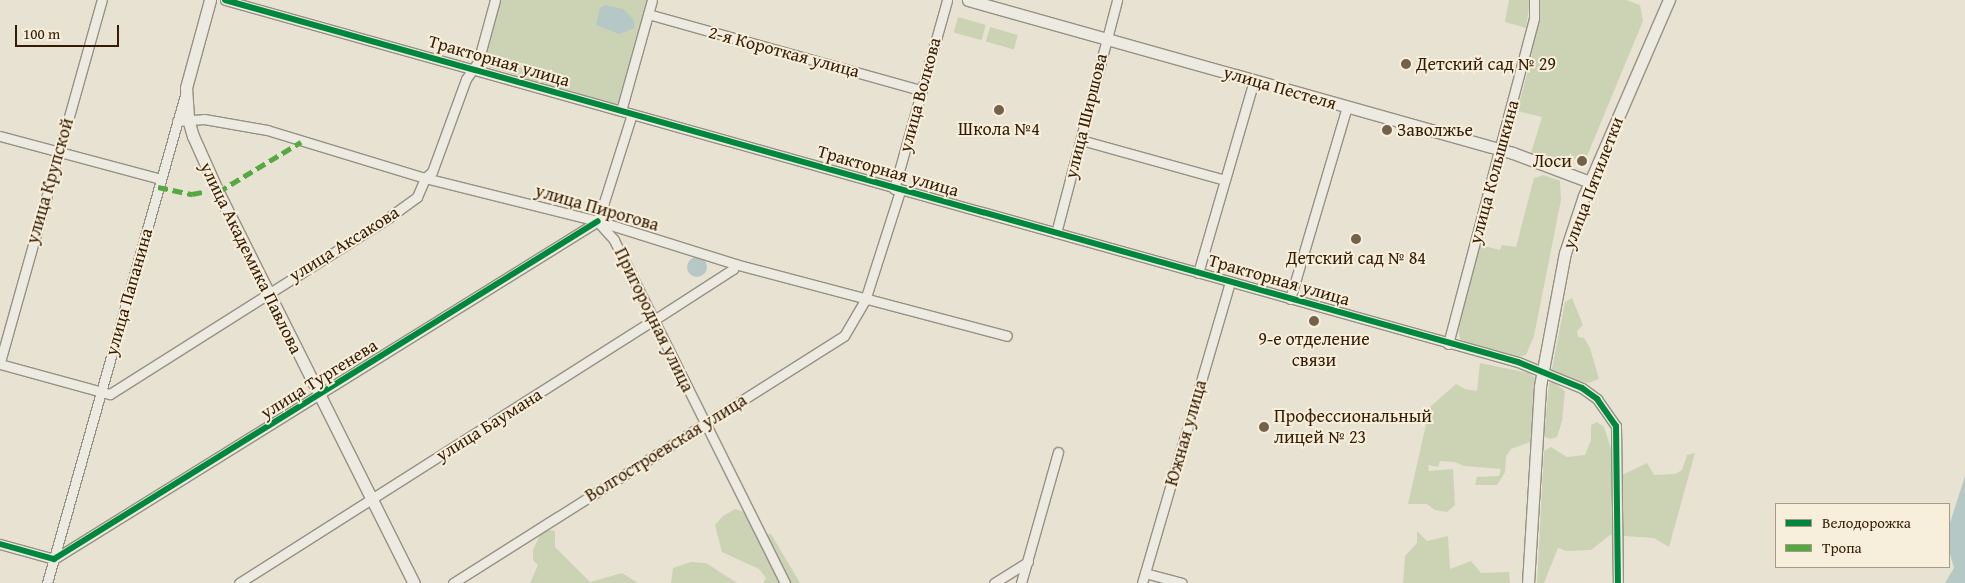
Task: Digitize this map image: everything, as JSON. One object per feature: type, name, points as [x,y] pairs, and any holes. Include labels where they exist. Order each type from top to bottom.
[{"type":"street","name":"улица Крупской","points":[[0,363],[57,151],[102,0]]},
{"type":"street","name":"улица Академика Павлова","points":[[210,0],[186,88],[183,120],[211,188],[268,292],[414,583]]},
{"type":"street","name":"Тракторная улица","points":[[225,0],[897,190],[1518,362],[1542,375],[1582,388],[1597,400],[1616,426],[1618,583]]},
{"type":"street","name":"улица Аксакова","points":[[101,392],[110,394],[268,292],[388,218],[416,197],[425,178],[432,172],[466,79],[478,62],[495,0]]},
{"type":"street","points":[[621,111],[652,0]]},
{"type":"street","name":"улица Волкова","points":[[865,300],[897,190],[920,90],[946,0]]},
{"type":"street","name":"улица Пестеля","points":[[968,0],[1500,150],[1590,182]]},
{"type":"street","name":"улица Ширшова","points":[[1056,233],[1117,0]]},
{"type":"street","name":"улица Колышкина","points":[[1448,344],[1534,18],[1534,0]]},
{"type":"street","name":"улица Пятилетки","points":[[1528,583],[1542,375],[1565,252],[1590,182],[1669,0]]},
{"type":"street","name":"2-я Короткая улица","points":[[648,14],[920,90]]},
{"type":"street","points":[[1198,273],[1254,80]]},
{"type":"street","points":[[1290,299],[1347,106]]},
{"type":"street","points":[[598,222],[632,114]]},
{"type":"street","name":"улица Пирогова","points":[[183,120],[267,130],[425,178],[598,222],[735,264],[865,300],[1007,336]]},
{"type":"street","name":"улица Папанина","points":[[47,583],[160,180],[183,120]]},
{"type":"street","points":[[0,136],[160,180]]},
{"type":"street","points":[[1081,140],[1225,180]]},
{"type":"street","name":"Пригородная улица","points":[[598,222],[614,240],[785,583]]},
{"type":"street","name":"улица Тургенева","points":[[54,559],[598,222]]},
{"type":"street","name":"улица Баумана","points":[[239,583],[654,320],[733,269],[735,264]]},
{"type":"street","name":"Южная улица","points":[[1142,583],[1230,283]]},
{"type":"street","name":"Волгостроевская улица","points":[[453,583],[844,336],[865,300]]},
{"type":"street","points":[[0,363],[101,392]]},
{"type":"street","points":[[1022,583],[1058,452]]},
{"type":"street","points":[[0,544],[54,559]]},
{"type":"street","points":[[994,583],[1028,562]]},
{"type":"street","points":[[1145,573],[1182,583]]},
{"type":"green space","points":[[500,0],[648,0],[620,102],[614,105],[486,66],[485,55]]},
{"type":"green space","points":[[1509,0],[1530,0],[1526,28],[1505,22]]},
{"type":"green space","points":[[1537,0],[1626,0],[1640,5],[1643,21],[1587,156],[1571,160],[1531,153],[1542,117],[1517,111],[1531,60]]},
{"type":"green space","points":[[958,17],[986,25],[981,40],[954,32]]},
{"type":"green space","points":[[990,27],[1018,35],[1014,49],[986,41]]},
{"type":"green space","points":[[1544,175],[1560,181],[1561,200],[1534,336],[1526,355],[1517,357],[1472,345],[1460,339],[1457,320],[1480,245],[1500,250],[1502,245],[1516,247],[1534,178]]},
{"type":"green space","points":[[1572,298],[1583,325],[1577,331],[1578,337],[1584,338],[1590,348],[1599,379],[1588,383],[1551,374],[1565,302]]},
{"type":"green space","points":[[1480,363],[1529,373],[1537,379],[1530,442],[1511,449],[1506,456],[1505,472],[1497,485],[1475,485],[1477,477],[1499,476],[1501,469],[1464,466],[1455,462],[1440,461],[1438,467],[1428,465],[1429,471],[1453,469],[1455,505],[1447,512],[1435,510],[1427,504],[1408,504],[1430,407],[1456,384],[1465,389],[1477,391]]},
{"type":"green space","points":[[1553,382],[1565,391],[1562,421],[1557,437],[1551,439],[1544,437],[1549,383]]},
{"type":"green space","points":[[1597,422],[1604,427],[1620,476],[1647,463],[1654,475],[1675,474],[1682,470],[1687,455],[1695,453],[1669,547],[1654,538],[1610,535],[1591,550],[1566,551],[1558,548],[1544,583],[1537,583],[1544,451],[1551,447],[1567,457],[1585,455],[1591,440],[1591,425]]},
{"type":"green space","points":[[735,509],[747,513],[760,535],[771,534],[800,583],[763,583],[766,578],[759,569],[722,552],[715,525],[723,516]]},
{"type":"green space","points":[[548,530],[555,531],[555,547],[590,582],[622,573],[638,583],[530,583],[538,565],[533,560],[533,550],[540,535]]},
{"type":"green space","points":[[1417,531],[1427,541],[1448,536],[1450,569],[1471,561],[1481,573],[1509,572],[1510,583],[1403,583],[1405,556],[1417,543]]},
{"type":"green space","points":[[691,562],[706,563],[737,583],[671,583],[673,568]]},
{"type":"shaded area","points":[[605,5],[623,9],[633,19],[635,28],[619,34],[596,25],[600,8]]},
{"type":"shaded area","points":[[697,257],[704,260],[707,267],[704,274],[697,277],[690,274],[687,267],[690,260]]},
{"type":"shaded area","points":[[1965,476],[1965,583],[1945,583],[1954,568],[1950,554],[1950,523]]},
{"type":"marked path","points":[[218,192],[301,142]]},
{"type":"marked path","points":[[158,187],[192,194],[207,191]]},
{"type":"cycle path","points":[[225,0],[1518,362],[1582,388],[1597,399],[1616,426],[1618,583]]},
{"type":"cycle path","points":[[0,544],[54,559],[598,221]]},
{"type":"place","name":"Детский сад № 29","points":[[1406,64]]},
{"type":"place","name":"Школа №4","points":[[999,110]]},
{"type":"place","name":"Заволжье","points":[[1387,130]]},
{"type":"place","name":"Лоси","points":[[1582,161]]},
{"type":"place","name":"Детский сад № 84","points":[[1356,239]]},
{"type":"place","name":"9-е отделение связи","points":[[1314,321]]},
{"type":"place","name":"Профессиональный лицей № 23","points":[[1264,427]]}]
